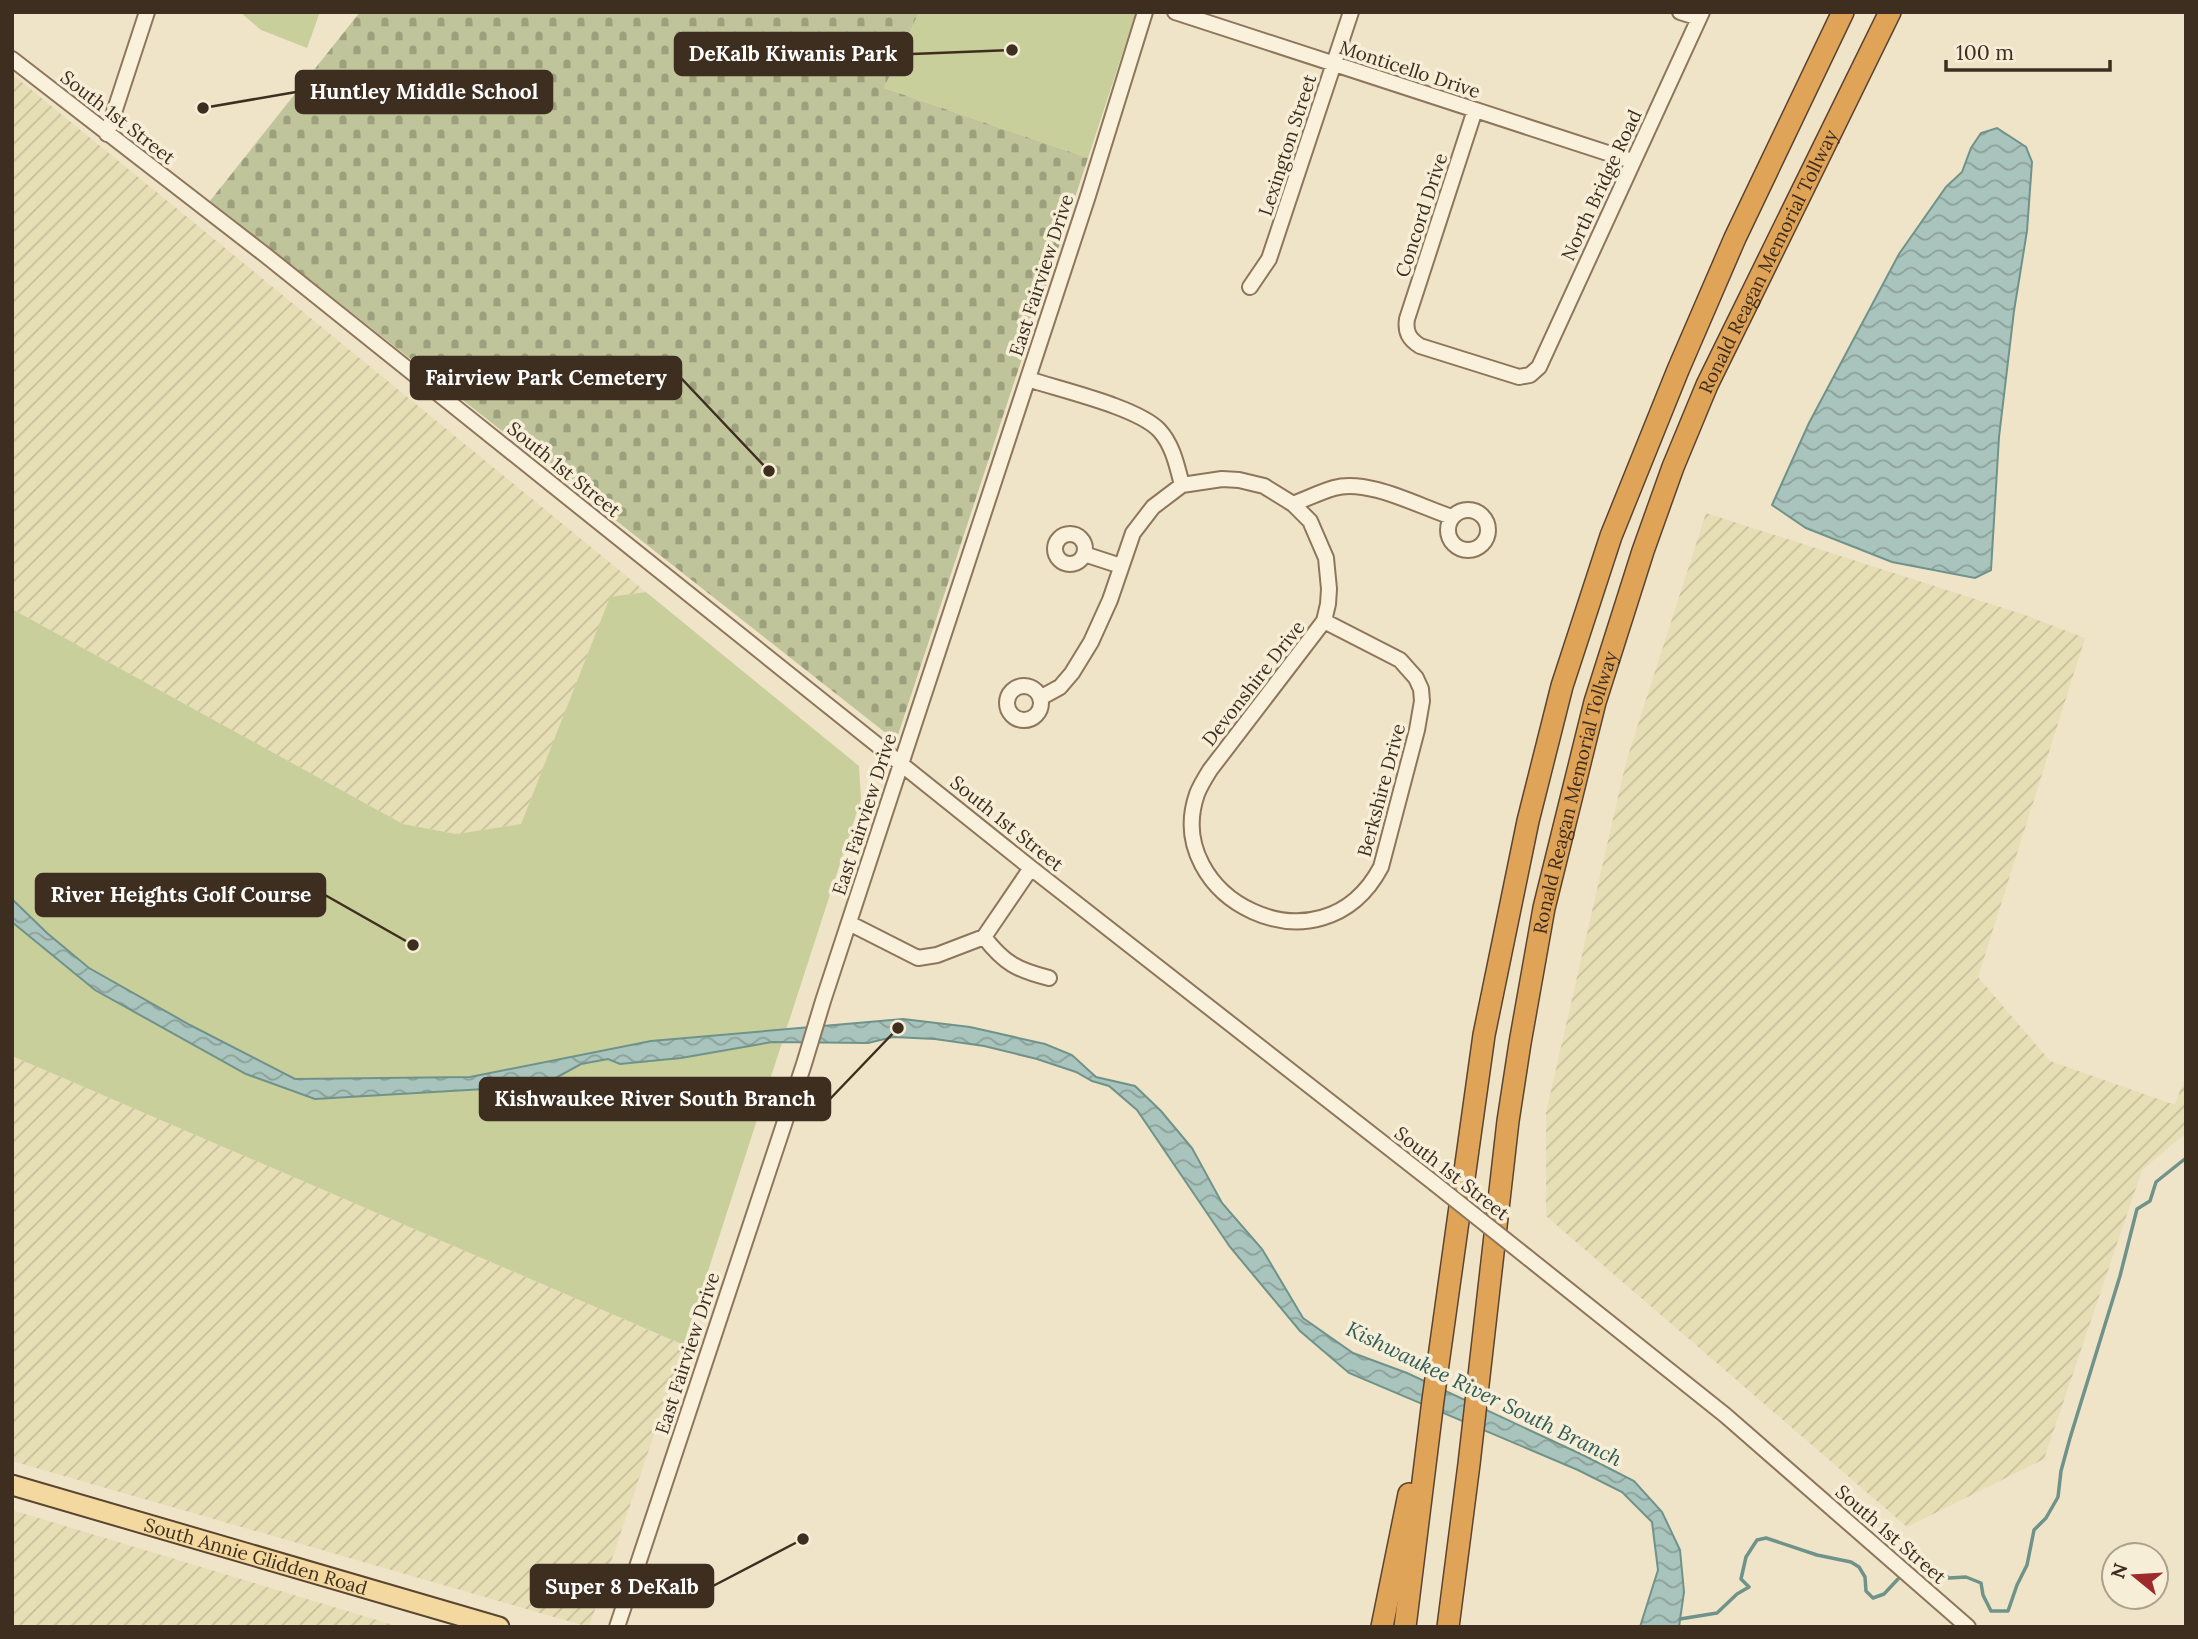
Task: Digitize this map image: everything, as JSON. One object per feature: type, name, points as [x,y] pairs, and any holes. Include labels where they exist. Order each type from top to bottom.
[{"type":"highway","name":"Ronald Reagan Memorial Tollway","points":[[1427,1432],[1486,1024],[1528,821],[1562,686],[1611,536],[1678,370],[1735,238],[1843,12]]},
{"type":"highway","name":"Ronald Reagan Memorial Tollway","points":[[1448,1627],[1508,1121],[1531,974],[1561,831],[1595,702],[1643,551],[1707,385],[1890,12]]},
{"type":"highway","points":[[1382,1627],[1415,1466],[1427,1432]]},
{"type":"highway","points":[[1405,1627],[1427,1432]]},
{"type":"main road","name":"South Annie Glidden Road","points":[[12,1485],[499,1627]]},
{"type":"street","points":[[107,134],[147,12]]},
{"type":"street","name":"East Fairview Drive","points":[[617,1627],[1028,379],[1145,12]]},
{"type":"street","name":"Monticello Drive","points":[[1175,12],[1632,161]]},
{"type":"street","name":"Lexington Street","points":[[1250,287],[1269,259],[1351,12]]},
{"type":"street","points":[[1680,12],[1700,15]]},
{"type":"street","name":"North Bridge Road","points":[[1533,373],[1539,367],[1700,15]]},
{"type":"street","name":"South 1st Street","points":[[12,59],[264,254],[1031,868],[1725,1415],[1968,1627]]},
{"type":"street","name":"Concord Drive","points":[[1475,110],[1408,319],[1407,333],[1420,346],[1509,375],[1525,376],[1533,373]]},
{"type":"street","points":[[1028,379],[1121,408],[1150,423],[1167,441],[1182,485]]},
{"type":"street","points":[[1040,698],[1060,687],[1085,652],[1101,621],[1133,533],[1153,507],[1182,485],[1222,479],[1239,480],[1264,486],[1293,504],[1335,487],[1365,488],[1452,517]]},
{"type":"street","name":"Devonshire Drive","points":[[1218,886],[1206,871],[1195,845],[1193,819],[1197,794],[1210,770],[1324,621],[1329,589],[1326,558],[1310,521],[1293,504]]},
{"type":"street","points":[[1084,554],[1121,566]]},
{"type":"street","name":"Berkshire Drive","points":[[1218,886],[1234,901],[1255,913],[1280,921],[1303,922],[1332,914],[1351,905],[1370,885],[1381,867],[1417,730],[1422,701],[1420,689],[1416,678],[1400,660],[1324,621]]},
{"type":"street","points":[[849,923],[918,958],[937,955],[984,937],[1031,868]]},
{"type":"street","points":[[984,937],[997,955],[1011,965],[1049,978]]},
{"type":"shaded area","points":[[12,74],[646,592],[610,598],[521,824],[456,834],[403,824],[12,609]]},
{"type":"shaded area","points":[[1706,513],[2025,615],[2085,638],[1978,977],[2050,1061],[2175,1105],[2186,1074],[2186,1133],[2142,1170],[2044,1459],[1907,1527],[1546,1216],[1546,1113],[1626,762]]},
{"type":"shaded area","points":[[12,1056],[684,1345],[589,1627],[12,1461]]},
{"type":"shaded area","points":[[12,1510],[400,1627],[12,1627]]},
{"type":"green space","points":[[240,12],[320,12],[307,48],[261,30]]},
{"type":"green space","points":[[360,12],[919,12],[884,88],[1088,158],[896,741],[210,201]]},
{"type":"green space","points":[[919,12],[1136,12],[1088,158],[884,88]]},
{"type":"green space","points":[[646,592],[859,766],[861,799],[684,1345],[12,1056],[12,609],[403,824],[456,834],[521,824],[610,597]]},
{"type":"water","points":[[1997,128],[2026,147],[2032,162],[2027,231],[2014,311],[1999,437],[1991,570],[1975,578],[1892,562],[1806,528],[1772,505],[1809,423],[1899,254],[1946,187],[1962,172],[1971,148],[1981,133]]},
{"type":"water","points":[[12,899],[89,968],[190,1025],[295,1079],[470,1077],[651,1041],[903,1019],[970,1027],[1045,1044],[1072,1055],[1096,1077],[1135,1086],[1161,1111],[1192,1148],[1222,1203],[1262,1249],[1303,1318],[1353,1353],[1407,1373],[1634,1481],[1662,1512],[1680,1550],[1684,1592],[1679,1627],[1640,1627],[1658,1570],[1652,1522],[1622,1492],[1578,1470],[1349,1373],[1300,1331],[1230,1247],[1137,1110],[1109,1086],[1037,1059],[984,1046],[935,1039],[893,1037],[868,1043],[772,1042],[681,1058],[620,1064],[608,1059],[581,1064],[552,1080],[518,1087],[315,1099],[246,1074],[95,990],[12,922]]},
{"type":"waterway","points":[[1911,1564],[1917,1558],[1949,1578],[1966,1577],[1981,1583],[1983,1595],[1991,1611],[2008,1611],[2027,1565],[2034,1530],[2046,1518],[2058,1497],[2061,1471],[2070,1438],[2120,1276],[2137,1209],[2150,1201],[2156,1182],[2186,1158]]},
{"type":"waterway","points":[[1680,1619],[1717,1613],[1737,1594],[1749,1587],[1741,1579],[1746,1557],[1757,1540],[1766,1538],[1817,1555],[1851,1562],[1859,1567],[1865,1577],[1866,1591],[1873,1598],[1884,1594],[1898,1579]]},
{"type":"place","name":"DeKalb Kiwanis Park","points":[[1012,50]]},
{"type":"place","name":"Huntley Middle School","points":[[203,108]]},
{"type":"place","name":"Fairview Park Cemetery","points":[[769,471]]},
{"type":"place","name":"River Heights Golf Course","points":[[413,945]]},
{"type":"place","name":"Kishwaukee River South Branch","points":[[898,1028]]},
{"type":"place","name":"Super 8 DeKalb","points":[[803,1539]]}]
